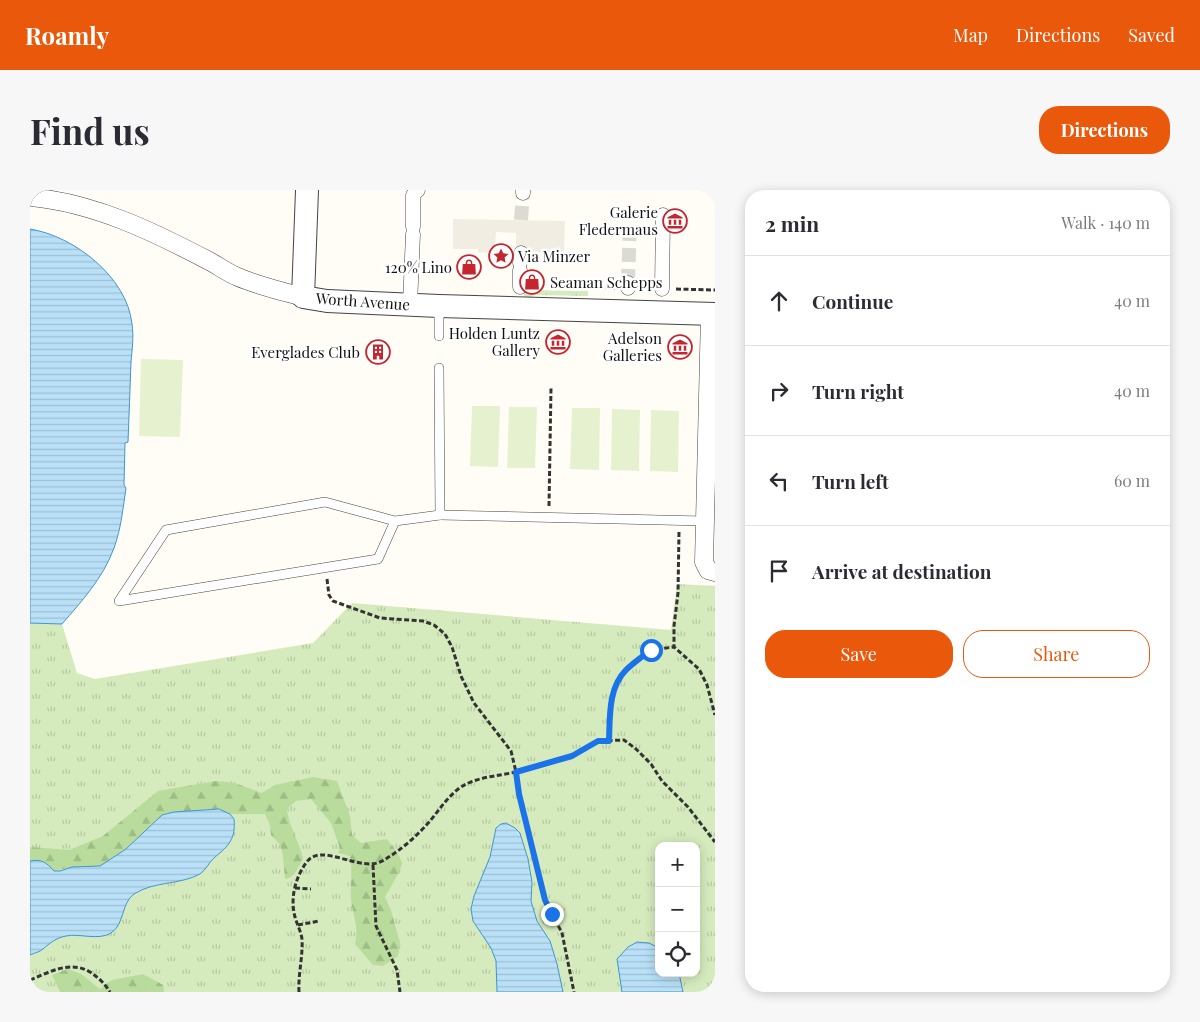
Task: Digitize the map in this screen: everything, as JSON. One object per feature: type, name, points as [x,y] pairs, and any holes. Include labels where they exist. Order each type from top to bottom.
[{"type":"street","points":[[303,297],[307,190]]},
{"type":"street","points":[[410,305],[413,195],[418,190]]},
{"type":"street","name":"Worth Avenue","points":[[30,197],[88,208],[128,222],[212,262],[236,277],[303,297],[327,301],[410,305],[712,314]]},
{"type":"street","points":[[662,289],[663,215]]},
{"type":"street","points":[[520,262],[520,287]]},
{"type":"street","points":[[712,314],[710,453],[704,521],[704,562],[708,570],[715,572]]},
{"type":"lane","points":[[439,306],[439,336]]},
{"type":"lane","points":[[439,368],[440,515]]},
{"type":"lane","points":[[395,521],[378,559],[119,601],[166,530],[325,502],[395,521],[440,515],[704,521]]},
{"type":"path","points":[[549,517],[551,388]]},
{"type":"path","points":[[679,521],[678,593],[674,626],[674,647],[699,669],[715,715]]},
{"type":"path","points":[[324,568],[329,595],[333,601],[380,618],[423,621],[434,625],[445,634],[452,647],[461,676],[474,702],[511,751],[519,794],[545,900],[562,933],[574,992]]},
{"type":"path","points":[[609,741],[610,706],[616,687],[625,671],[651,650],[674,647]]},
{"type":"path","points":[[298,992],[302,938],[293,903],[295,888],[301,870],[307,860],[313,856],[323,854],[373,866],[382,862],[402,848],[462,786],[481,779],[516,772],[572,756],[598,741],[624,740],[651,764],[662,781],[688,807],[715,842]]},
{"type":"path","points":[[373,866],[376,926],[397,970],[400,992]]},
{"type":"path","points":[[295,888],[311,889]]},
{"type":"path","points":[[298,925],[319,921]]},
{"type":"path","points":[[30,980],[70,966],[83,968],[108,991]]},
{"type":"green space","points":[[524,290],[588,291],[588,296],[534,295],[529,300],[524,300]]},
{"type":"green space","points":[[141,359],[183,360],[180,437],[139,436]]},
{"type":"green space","points":[[472,406],[500,406],[498,467],[470,466]]},
{"type":"green space","points":[[509,407],[537,407],[535,468],[507,468]]},
{"type":"green space","points":[[572,408],[600,408],[599,470],[570,469]]},
{"type":"green space","points":[[612,409],[640,410],[639,471],[611,470]]},
{"type":"green space","points":[[651,410],[679,411],[678,472],[650,471]]},
{"type":"green space","points":[[677,584],[715,586],[715,992],[30,992],[30,623],[62,624],[77,673],[95,679],[313,643],[352,603],[671,630]]},
{"type":"green space","points":[[313,777],[337,781],[350,816],[352,835],[361,843],[387,839],[402,861],[399,871],[385,897],[391,910],[400,943],[398,956],[383,966],[373,965],[355,944],[356,932],[351,900],[350,856],[338,853],[340,848],[331,823],[311,799],[296,801],[287,809],[303,859],[294,874],[285,879],[280,845],[271,835],[270,825],[265,814],[230,814],[219,809],[174,812],[162,815],[126,849],[100,866],[72,867],[54,871],[44,862],[38,860],[30,861],[30,847],[69,850],[103,836],[158,791],[216,781],[235,783],[262,793],[275,785]]},
{"type":"green space","points":[[68,969],[81,974],[100,989],[112,980],[143,974],[163,985],[164,992],[60,992],[52,975]]},
{"type":"shaded area","points":[[453,219],[565,221],[564,253],[516,252],[516,233],[496,232],[495,247],[490,247],[490,253],[478,252],[478,249],[453,249]]},
{"type":"water","points":[[30,229],[64,240],[96,262],[120,290],[128,307],[133,329],[128,442],[125,443],[124,485],[126,488],[122,518],[114,548],[104,569],[84,598],[62,624],[30,623]]},
{"type":"water","points":[[219,809],[230,814],[234,819],[233,836],[228,845],[200,874],[184,880],[150,887],[134,894],[127,903],[119,924],[111,933],[95,937],[71,935],[62,937],[30,955],[30,861],[38,860],[44,862],[54,871],[72,867],[100,866],[126,849],[162,815],[174,812]]},
{"type":"water","points":[[506,823],[520,833],[528,859],[532,882],[531,901],[537,921],[550,941],[563,992],[497,992],[496,961],[491,948],[473,921],[471,909],[474,896],[490,857],[496,828]]},
{"type":"water","points":[[637,942],[649,943],[655,946],[655,977],[680,977],[683,992],[622,992],[617,959],[628,947]]},
{"type":"tunnel","points":[[521,220],[523,193]]},
{"type":"tunnel","points":[[628,283],[630,221]]},
{"type":"place","name":"Galerie Fledermaus","points":[[675,221]]},
{"type":"place","name":"Via Minzer","points":[[501,256]]},
{"type":"place","name":"120% Lino","points":[[469,267]]},
{"type":"place","name":"Seaman Schepps","points":[[532,282]]},
{"type":"place","name":"Holden Luntz Gallery","points":[[558,342]]},
{"type":"place","name":"Adelson Galleries","points":[[680,347]]},
{"type":"place","name":"Everglades Club","points":[[378,352]]},
{"type":"route","points":[[552,914],[545,900],[519,794],[516,772],[572,756],[598,741],[609,741],[610,706],[616,687],[625,671],[651,650]]}]
